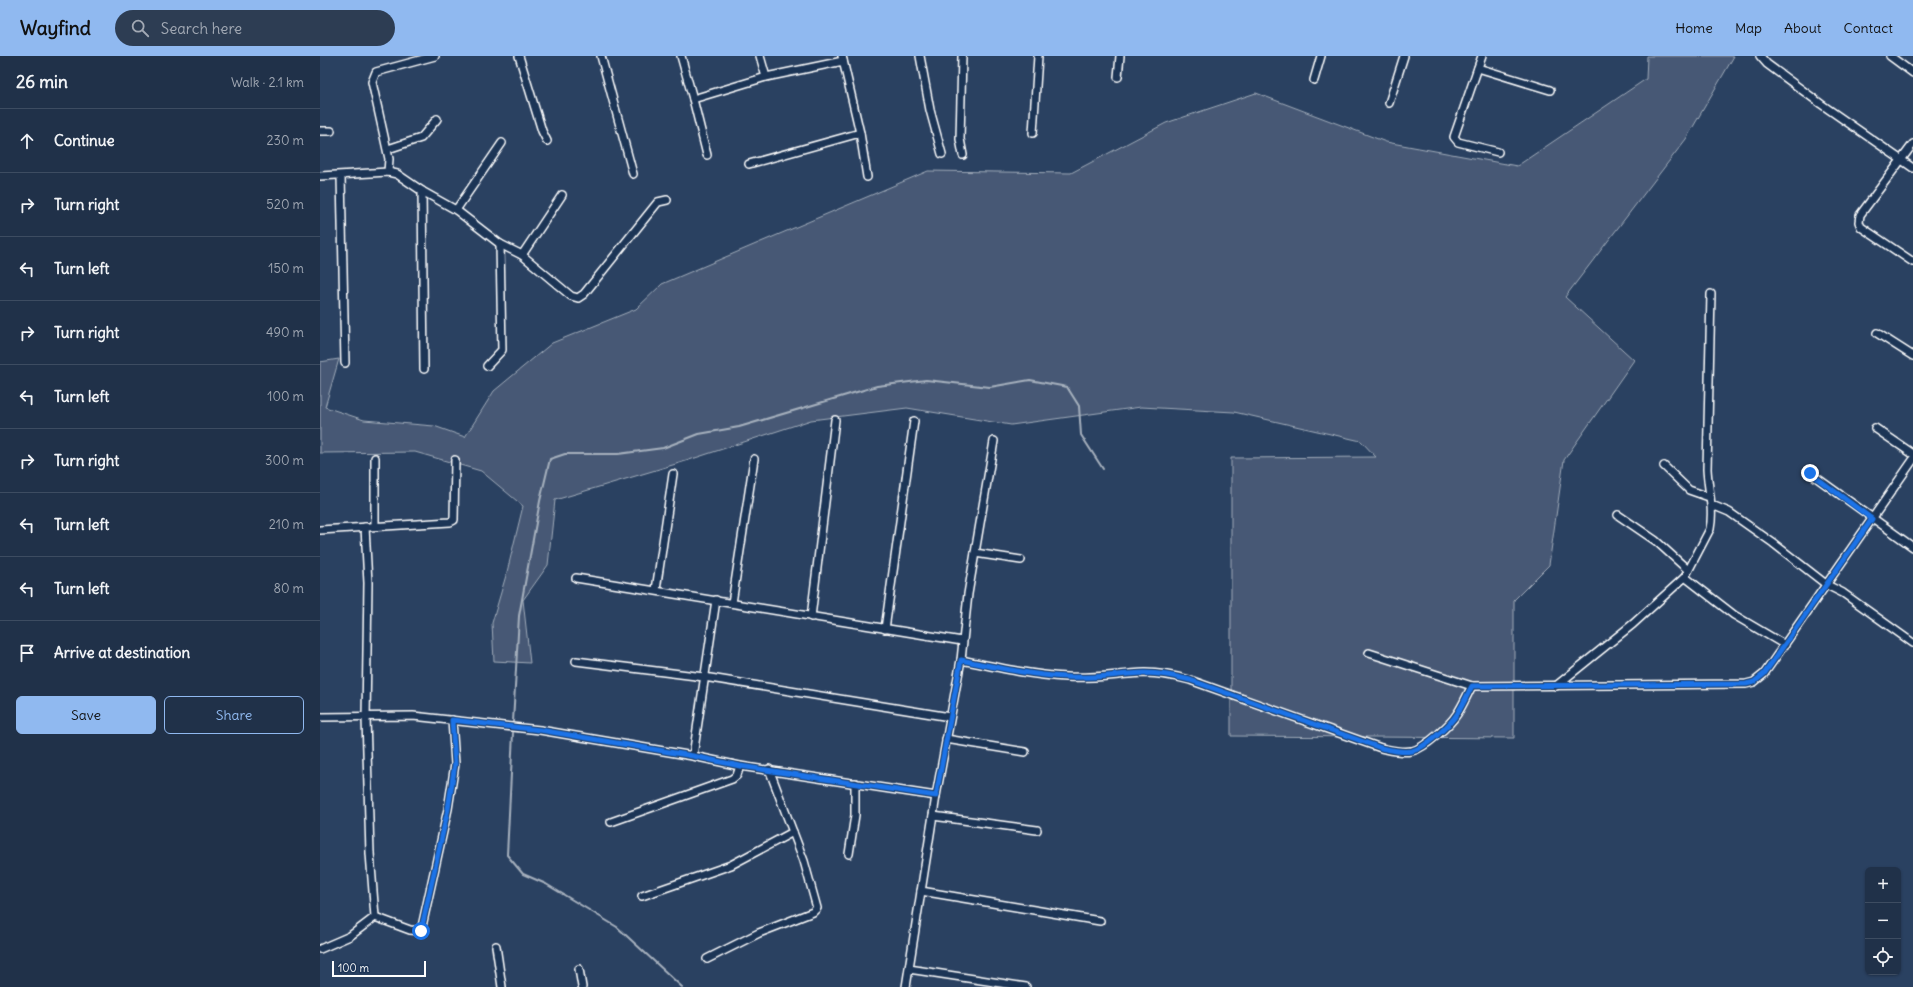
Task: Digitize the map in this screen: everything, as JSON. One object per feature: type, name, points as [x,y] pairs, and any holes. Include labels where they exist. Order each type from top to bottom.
[{"type":"street","points":[[388,172],[388,148],[372,82],[373,76],[376,72],[435,56]]},
{"type":"street","points":[[520,56],[542,131],[547,141]]},
{"type":"street","points":[[601,56],[633,174]]},
{"type":"street","points":[[681,56],[707,155]]},
{"type":"street","points":[[760,56],[766,77]]},
{"type":"street","points":[[920,56],[930,110],[942,154]]},
{"type":"street","points":[[962,56],[960,139],[963,155]]},
{"type":"street","points":[[1032,133],[1038,56]]},
{"type":"street","points":[[1118,77],[1120,56]]},
{"type":"street","points":[[1314,80],[1322,56]]},
{"type":"street","points":[[1389,103],[1404,56]]},
{"type":"street","points":[[1482,56],[1454,137],[1458,142],[1498,152]]},
{"type":"street","points":[[1760,56],[1767,64],[1821,104],[1913,168]]},
{"type":"street","points":[[1890,56],[1913,73]]},
{"type":"street","points":[[693,99],[766,77],[842,58],[860,133],[867,177]]},
{"type":"street","points":[[1478,68],[1550,90]]},
{"type":"street","points":[[388,148],[421,138],[437,119]]},
{"type":"street","points":[[320,131],[331,131]]},
{"type":"street","points":[[749,164],[860,133]]},
{"type":"street","points":[[456,210],[502,143]]},
{"type":"street","points":[[1913,144],[1860,215],[1859,222],[1861,227],[1913,262]]},
{"type":"street","points":[[320,176],[342,176],[388,172],[397,174],[422,191],[456,210],[500,244],[522,255],[571,296],[578,298],[584,294],[658,202],[667,200]]},
{"type":"street","points":[[342,176],[345,363]]},
{"type":"street","points":[[422,191],[424,369]]},
{"type":"street","points":[[522,255],[562,195]]},
{"type":"street","points":[[487,366],[502,350],[500,244]]},
{"type":"street","points":[[1556,686],[1632,624],[1685,577],[1710,529],[1712,505],[1709,497],[1708,395],[1711,294]]},
{"type":"street","points":[[1877,333],[1913,356]]},
{"type":"street","points":[[811,617],[835,420]]},
{"type":"street","points":[[885,629],[914,421]]},
{"type":"street","points":[[1875,428],[1913,454]]},
{"type":"street","points":[[906,987],[936,796],[961,660],[962,641],[975,553],[994,441]]},
{"type":"street","points":[[375,458],[375,526]]},
{"type":"street","points":[[732,603],[754,459]]},
{"type":"street","points":[[320,530],[444,523],[454,520],[455,460]]},
{"type":"street","points":[[1369,653],[1472,686],[1746,684],[1754,682],[1764,674],[1785,645],[1913,460]]},
{"type":"street","points":[[1664,466],[1689,490],[1709,497]]},
{"type":"street","points":[[1810,473],[1913,547]]},
{"type":"street","points":[[656,590],[673,474]]},
{"type":"street","points":[[1712,505],[1729,512],[1773,543],[1827,585],[1843,593],[1913,643]]},
{"type":"street","points":[[1618,514],[1656,541],[1688,570]]},
{"type":"street","points":[[366,527],[368,583],[366,718],[370,853],[375,917]]},
{"type":"street","points":[[975,553],[1021,560]]},
{"type":"street","points":[[1685,577],[1734,615],[1785,645]]},
{"type":"street","points":[[576,578],[962,641]]},
{"type":"street","points":[[693,756],[716,600]]},
{"type":"street","points":[[961,660],[1002,669],[1065,677],[1099,678],[1145,673],[1166,674],[1190,680],[1381,748],[1400,752],[1412,751],[1422,746],[1443,729],[1457,714],[1472,686]]},
{"type":"street","points":[[576,661],[704,677],[950,717]]},
{"type":"street","points":[[320,717],[366,718],[413,716],[540,730],[693,756],[740,766],[769,769],[936,796]]},
{"type":"street","points":[[375,917],[410,930],[421,931],[449,802],[455,764],[452,720]]},
{"type":"street","points":[[946,739],[1025,752]]},
{"type":"street","points":[[611,822],[732,779],[737,775],[740,766]]},
{"type":"street","points":[[707,959],[760,933],[813,912],[817,908],[804,861],[769,769]]},
{"type":"street","points":[[849,854],[854,815],[855,783]]},
{"type":"street","points":[[933,816],[1037,830]]},
{"type":"street","points":[[642,896],[731,865],[793,832]]},
{"type":"street","points":[[921,891],[1100,921]]},
{"type":"street","points":[[320,949],[350,936],[375,917]]},
{"type":"street","points":[[496,946],[502,987]]},
{"type":"street","points":[[579,969],[582,987]]},
{"type":"street","points":[[909,969],[984,984],[1026,987]]},
{"type":"shaded area","points":[[1647,56],[1734,56],[1686,139],[1565,297],[1634,360],[1564,460],[1549,565],[1514,600],[1514,738],[1231,736],[1231,458],[1376,457],[1361,441],[1234,412],[1141,407],[1011,425],[907,408],[811,420],[686,461],[555,500],[548,565],[523,600],[530,663],[494,661],[492,623],[507,572],[523,506],[481,471],[415,452],[320,453],[320,362],[339,359],[325,407],[364,420],[434,426],[465,437],[494,391],[552,343],[636,309],[662,284],[928,171],[1071,173],[1166,123],[1256,93],[1386,142],[1517,166],[1646,79]]},
{"type":"waterway","points":[[513,722],[519,616],[540,501],[550,459],[565,454],[618,454],[663,448],[699,434],[739,427],[877,386],[926,380],[990,387],[1030,380],[1067,387],[1079,406],[1081,435],[1103,469]]},
{"type":"waterway","points":[[513,733],[507,855],[523,874],[546,884],[617,927],[682,987]]},
{"type":"route","points":[[421,931],[448,809],[455,764],[452,720],[540,730],[693,756],[740,766],[769,769],[936,796],[961,660],[1002,669],[1065,677],[1099,678],[1145,673],[1166,674],[1190,680],[1381,748],[1400,752],[1412,751],[1422,746],[1443,729],[1457,714],[1472,686],[1746,684],[1754,682],[1764,674],[1785,645],[1872,519],[1810,473]]}]
